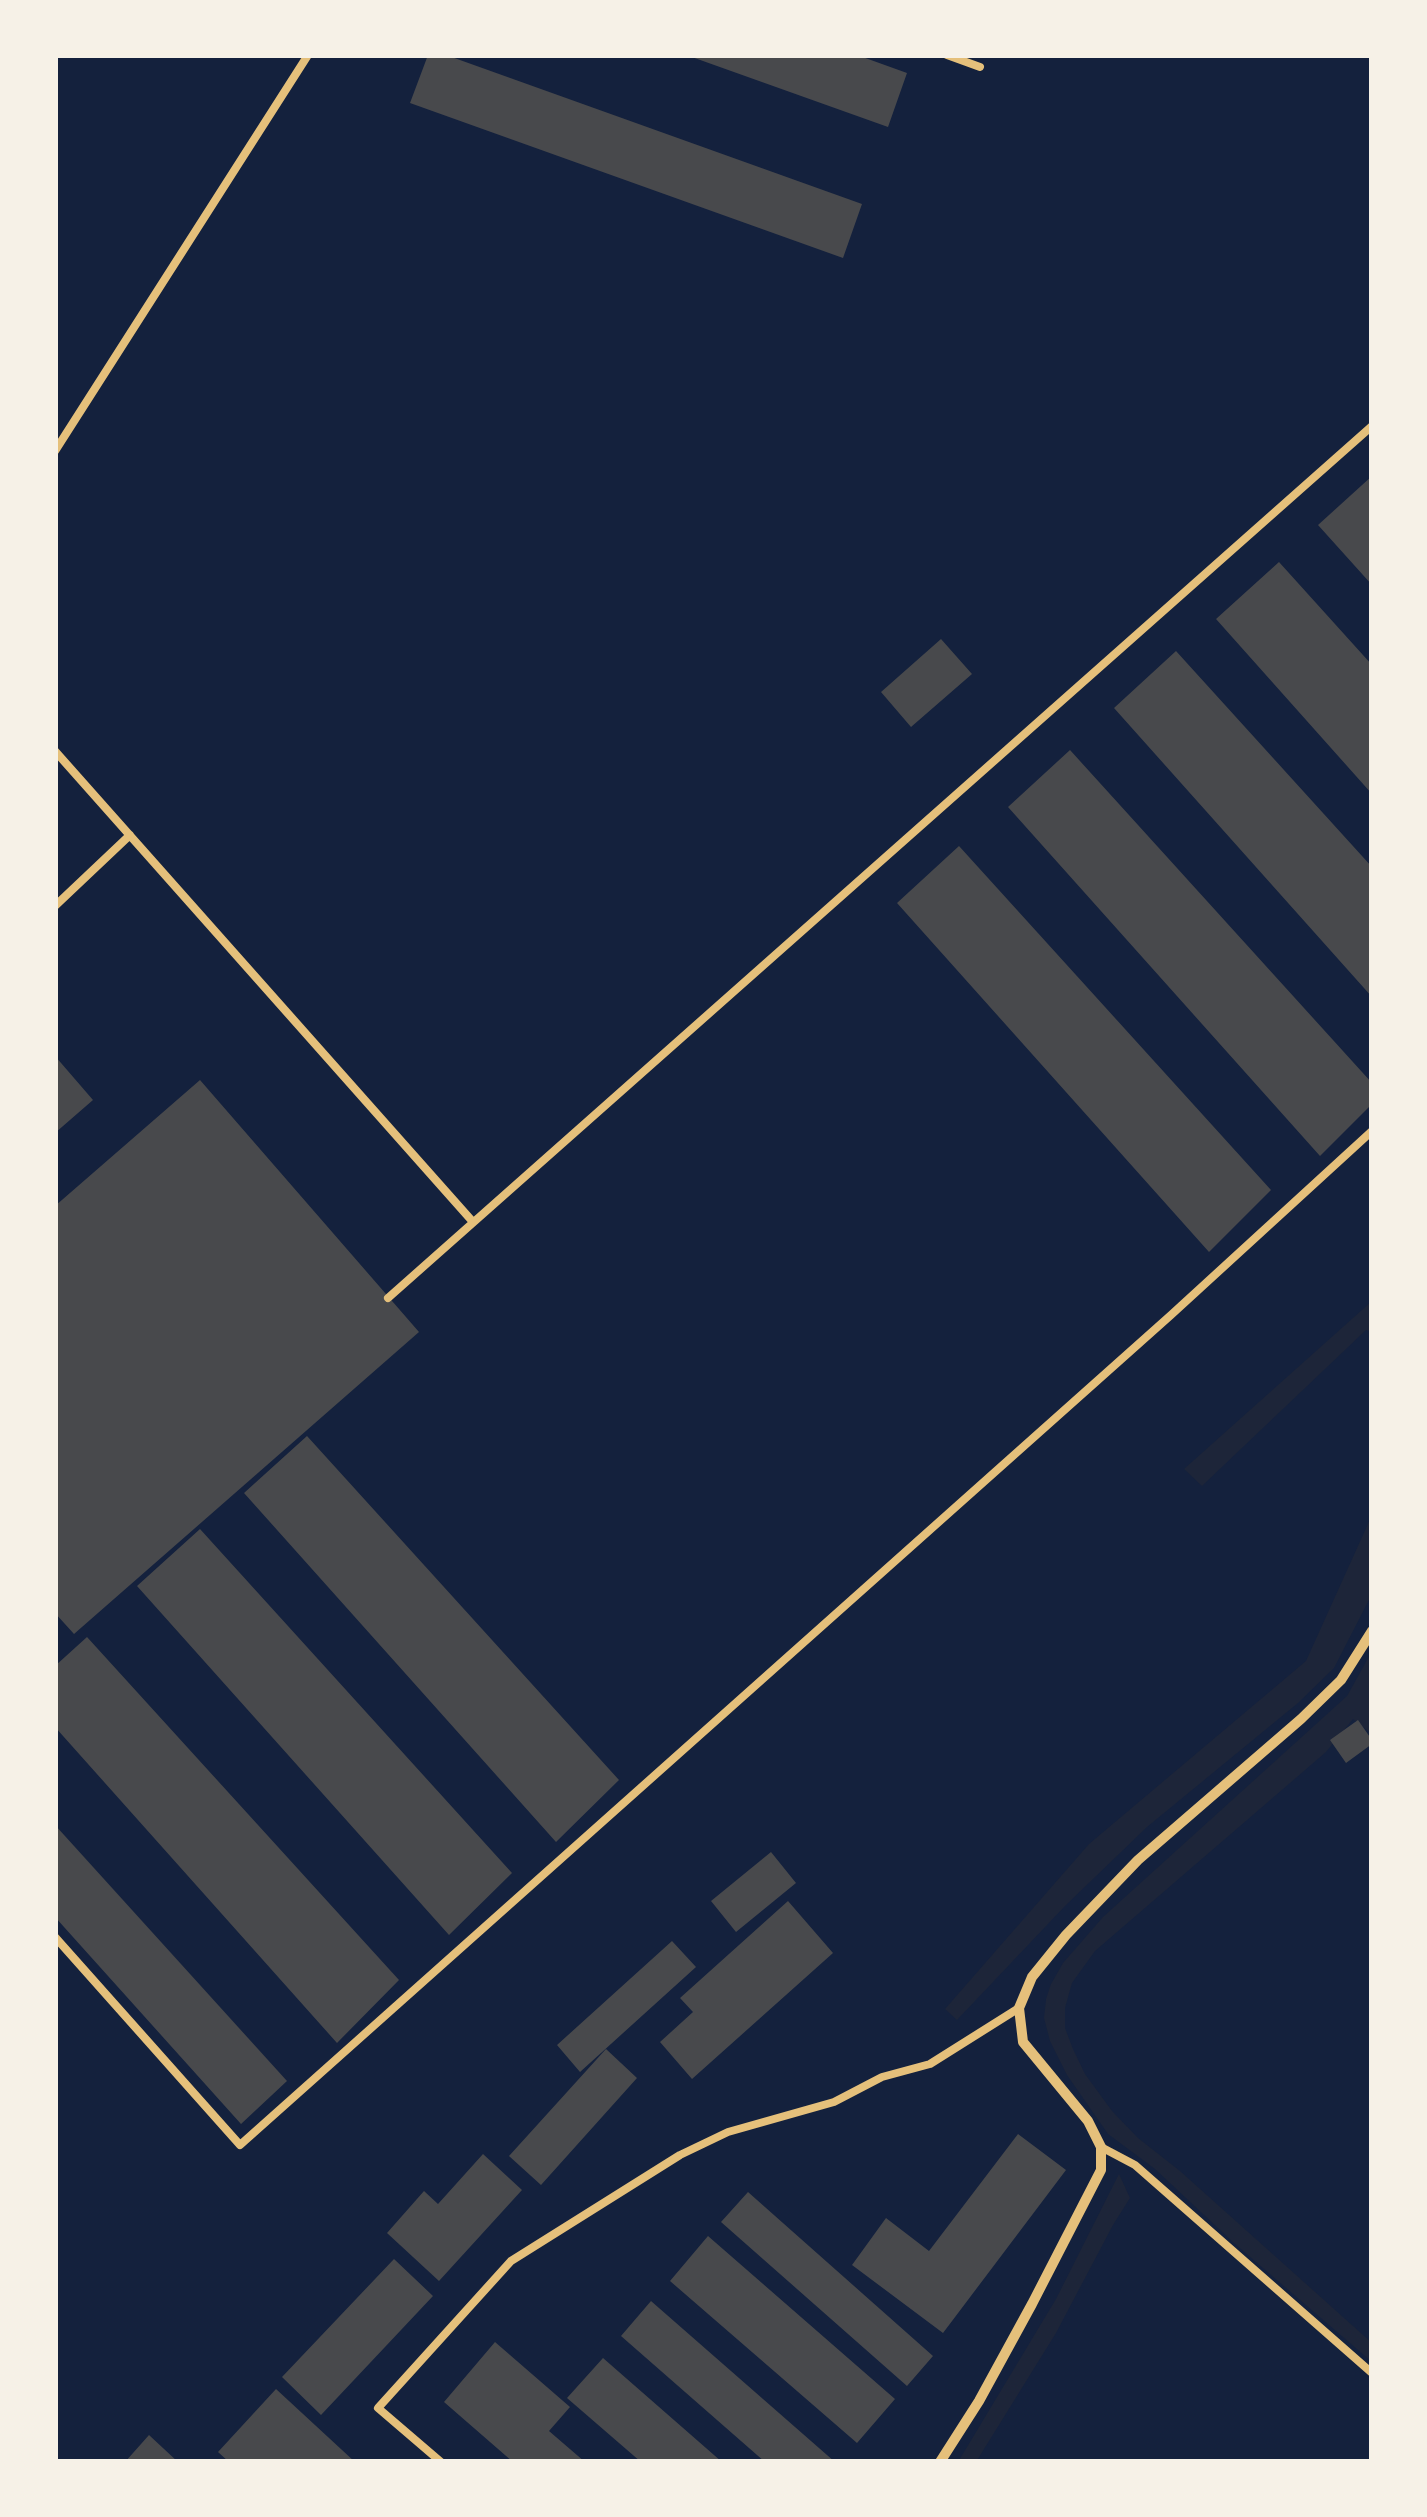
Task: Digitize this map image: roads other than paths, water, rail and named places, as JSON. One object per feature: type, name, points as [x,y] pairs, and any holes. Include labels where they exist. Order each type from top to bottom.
[{"type":"street","points":[[940,2462],[1032,2304],[1101,2170],[1100,2147],[1088,2121],[1023,2042],[1018,2008],[1032,1977],[1066,1934],[1138,1860],[1341,1680],[1372,1631]]},
{"type":"lane","points":[[55,451],[308,55]]},
{"type":"lane","points":[[947,55],[980,67]]},
{"type":"lane","points":[[388,1298],[1372,426]]},
{"type":"lane","points":[[55,751],[474,1222]]},
{"type":"lane","points":[[55,906],[130,835]]},
{"type":"lane","points":[[55,1937],[240,2145],[1372,1132]]},
{"type":"lane","points":[[442,2462],[378,2408],[511,2261],[680,2155],[728,2132],[834,2102],[882,2077],[930,2064],[1018,2008]]},
{"type":"lane","points":[[1100,2147],[1134,2165],[1372,2373]]}]
